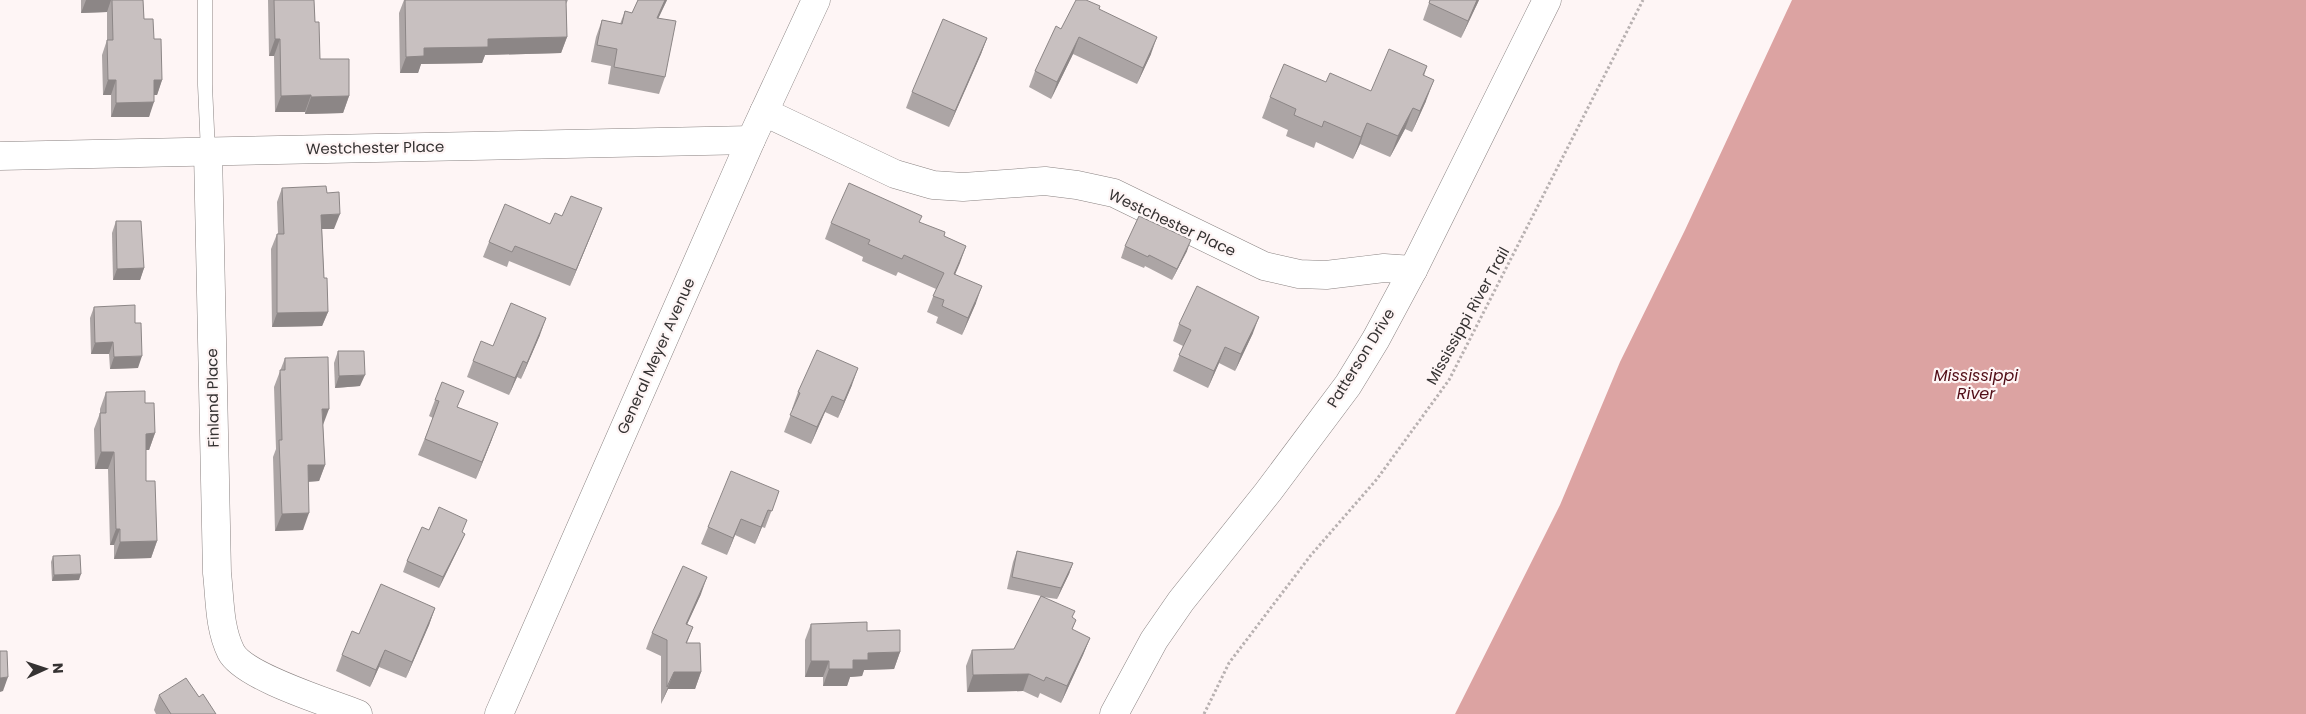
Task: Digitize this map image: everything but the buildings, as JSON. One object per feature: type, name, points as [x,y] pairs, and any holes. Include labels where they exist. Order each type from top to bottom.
[{"type":"street","name":"General Meyer Avenue","points":[[499,714],[751,140],[816,0]]},
{"type":"street","name":"Patterson Drive","points":[[1114,714],[1154,640],[1181,601],[1268,492],[1348,385],[1376,339],[1548,0]]},
{"type":"street","name":"Westchester Place","points":[[764,112],[896,174],[933,185],[963,187],[1045,181],[1114,193],[1264,266],[1299,274],[1326,275],[1384,268],[1412,270]]},
{"type":"street","name":"Westchester Place","points":[[0,156],[751,140]]},
{"type":"street","name":"Finland Place","points":[[208,152],[217,572],[222,625],[232,654],[258,675],[358,714]]},
{"type":"lane","name":"Finland Place","points":[[205,0],[205,85],[208,152]]},
{"type":"path","name":"Mississippi River Trail","points":[[1204,714],[1229,663],[1311,555],[1378,479],[1449,380],[1643,0]]},
{"type":"water","name":"Mississippi River","points":[[1792,0],[2306,0],[2306,714],[1455,714],[1560,505],[1620,362],[1685,230]]}]
